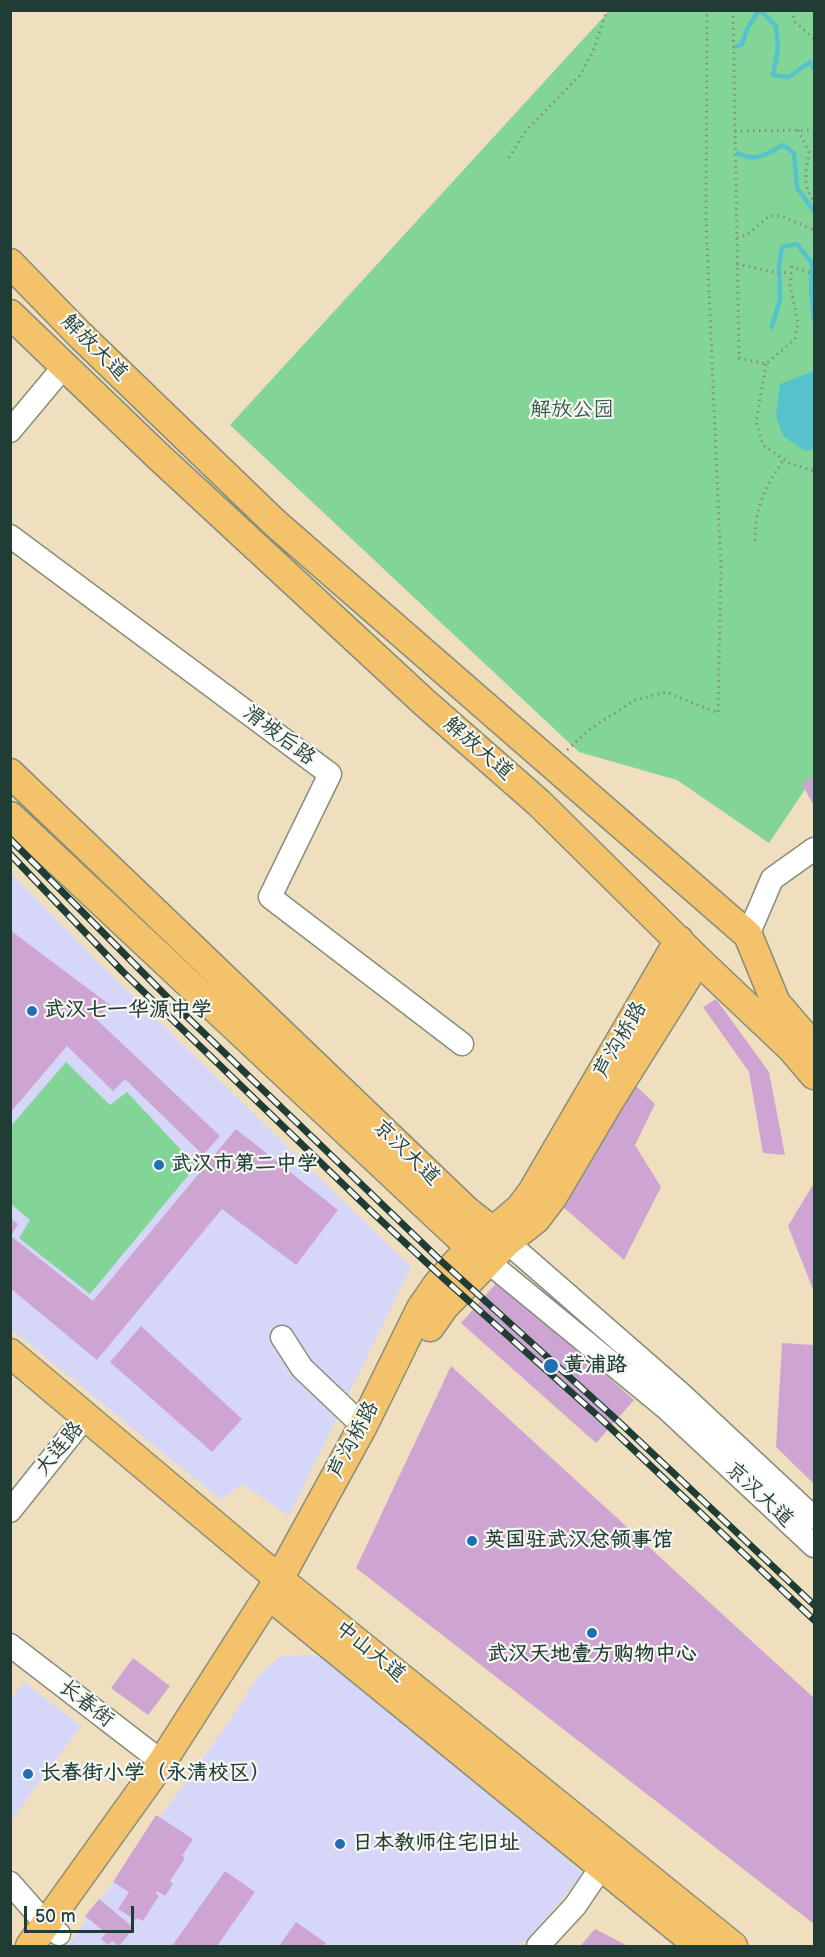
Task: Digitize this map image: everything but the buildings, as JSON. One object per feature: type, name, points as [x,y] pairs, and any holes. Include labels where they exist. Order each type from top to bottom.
[{"type":"main road","name":"解放大道","points":[[10,263],[79,334],[275,524],[748,936],[776,1003],[803,1048],[814,1075]]},
{"type":"main road","name":"解放大道","points":[[10,286],[179,431]]},
{"type":"main road","name":"解放大道","points":[[10,314],[158,456],[425,703],[539,803],[688,950],[803,1048],[814,1086]]},
{"type":"main road","name":"解放大道","points":[[10,339],[158,456]]},
{"type":"main road","name":"京汉大道","points":[[10,773],[467,1211],[490,1246]]},
{"type":"main road","name":"京汉大道","points":[[10,816],[490,1246]]},
{"type":"main road","name":"芦沟桥路","points":[[46,1938],[160,1794],[377,1435],[424,1335],[532,1192],[688,950]]},
{"type":"main road","points":[[776,1003],[814,1030]]},
{"type":"main road","name":"芦沟桥路","points":[[46,1938],[162,1762],[282,1590],[421,1308],[437,1286],[490,1246]]},
{"type":"main road","name":"中山大道","points":[[10,1353],[86,1416],[282,1590],[608,1859],[733,1947]]},
{"type":"main road","name":"中山大道","points":[[608,1859],[699,1947]]},
{"type":"street","points":[[10,431],[56,376]]},
{"type":"street","name":"滑坡后路","points":[[10,536],[330,774],[270,897],[462,1044]]},
{"type":"street","points":[[748,936],[772,879],[814,849]]},
{"type":"street","name":"京汉大道","points":[[490,1246],[680,1393],[814,1518]]},
{"type":"street","name":"京汉大道","points":[[490,1246],[814,1546]]},
{"type":"street","points":[[282,1336],[302,1368],[363,1426]]},
{"type":"street","name":"大连路","points":[[10,1511],[86,1416]]},
{"type":"street","name":"长春街","points":[[10,1645],[162,1762]]},
{"type":"street","points":[[538,1947],[575,1906],[608,1859]]},
{"type":"street","points":[[10,1883],[46,1938]]},
{"type":"path","points":[[509,158],[524,133],[580,75],[592,54],[607,10]]},
{"type":"path","points":[[552,763],[590,729],[635,700],[666,692],[718,713],[721,568],[706,222],[707,10]]},
{"type":"path","points":[[733,10],[739,358],[766,364]]},
{"type":"path","points":[[793,10],[794,21],[814,39]]},
{"type":"path","points":[[735,130],[814,130]]},
{"type":"path","points":[[798,130],[809,152],[805,171],[807,185],[814,202]]},
{"type":"path","points":[[737,239],[747,235],[769,216],[781,216],[814,230]]},
{"type":"path","points":[[737,264],[774,272],[791,273]]},
{"type":"path","points":[[814,274],[792,267],[790,285],[798,322],[795,339],[766,364],[756,422],[763,446],[784,459],[814,471]]},
{"type":"path","points":[[755,541],[755,522],[761,499],[773,474],[784,459]]},
{"type":"shaded area","name":"武汉市第二中学","points":[[10,872],[95,959],[411,1267],[289,1516],[242,1484],[221,1500],[11,1329]]},
{"type":"shaded area","points":[[281,1656],[319,1656],[340,1669],[583,1873],[532,1935],[517,1946],[67,1946],[226,1726],[259,1675]]},
{"type":"shaded area","name":"长春街小学（永清校区）","points":[[24,1682],[81,1726],[11,1821],[11,1700]]},
{"type":"green space","name":"解放公园","points":[[609,11],[814,11],[814,776],[769,843],[677,780],[579,752],[230,425]]},
{"type":"green space","points":[[66,1062],[110,1105],[127,1092],[196,1166],[90,1294],[19,1238],[30,1220],[11,1204],[11,1126]]},
{"type":"water","points":[[814,371],[814,449],[805,451],[783,436],[776,416],[780,384]]},
{"type":"waterway","points":[[736,47],[742,44],[747,29],[759,10]]},
{"type":"waterway","points":[[760,10],[776,26],[778,48],[773,75],[789,77],[810,62],[814,69]]},
{"type":"waterway","points":[[738,153],[755,157],[783,145],[794,153],[797,188],[814,211]]},
{"type":"waterway","points":[[772,327],[780,299],[779,266],[782,247],[797,244],[812,263],[811,292],[814,320]]},
{"type":"railway","points":[[10,839],[182,1012],[440,1260],[618,1421],[814,1605]]},
{"type":"railway","points":[[10,854],[122,971],[373,1213],[599,1417],[814,1620]]},
{"type":"place","name":"武汉七一华源中学","points":[[32,1011]]},
{"type":"place","name":"武汉市第二中学","points":[[159,1165]]},
{"type":"place","name":"黄浦路","points":[[551,1366]]},
{"type":"place","name":"英国驻武汉总领事馆","points":[[472,1541]]},
{"type":"place","name":"武汉天地壹方购物中心","points":[[592,1633]]},
{"type":"place","name":"长春街小学（永清校区）","points":[[28,1774]]},
{"type":"place","name":"日本教师住宅旧址","points":[[340,1844]]}]
